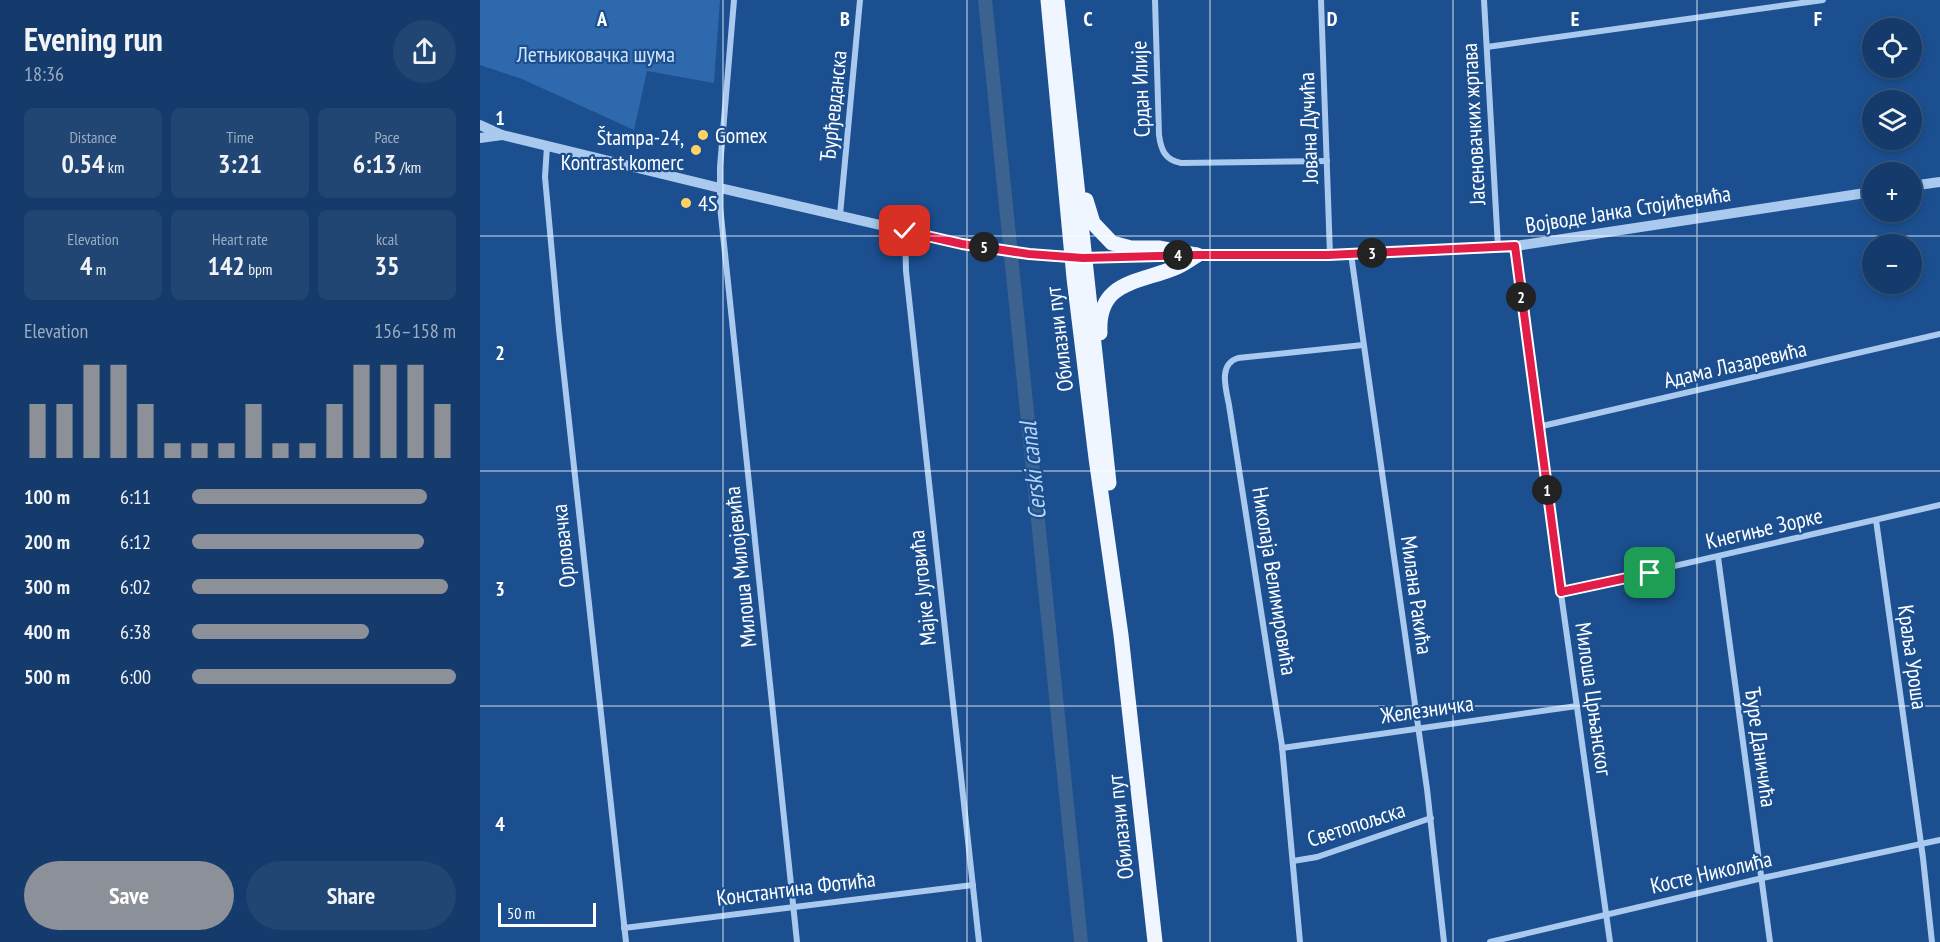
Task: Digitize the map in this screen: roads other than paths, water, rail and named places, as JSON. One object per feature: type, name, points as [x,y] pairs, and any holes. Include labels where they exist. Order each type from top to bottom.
[{"type":"main road","name":"Обилазни пут","points":[[1048,0],[1054,81],[1109,482],[1122,635]]},
{"type":"main road","name":"Обилазни пут","points":[[1058,0],[1082,231],[1078,257],[1092,427],[1122,635],[1155,942]]},
{"type":"main road","points":[[1058,0],[1066,26],[1082,175],[1087,205],[1093,223],[1112,243],[1131,248],[1160,248],[1197,255]]},
{"type":"main road","points":[[1109,482],[1113,466],[1100,333],[1102,311],[1111,295],[1124,285],[1179,267],[1197,255]]},
{"type":"street","name":"Милоша Милојевића","points":[[734,0],[720,189],[797,942]]},
{"type":"street","name":"Ђурђевданска","points":[[840,215],[860,0]]},
{"type":"street","name":"Срдан Илије","points":[[1155,0],[1159,135],[1161,150],[1168,158],[1181,163],[1327,161]]},
{"type":"street","name":"Јована Дучића","points":[[1321,0],[1330,255]]},
{"type":"street","name":"Јасеновачких жртава","points":[[1485,0],[1498,247]]},
{"type":"street","points":[[1487,47],[1823,0]]},
{"type":"street","name":"Војводе Јанка Стојићевића","points":[[480,125],[502,135],[720,189],[962,244],[1029,254],[1078,257],[1330,255],[1515,246],[1862,194]]},
{"type":"street","name":"Војводе Јанка Стојићевића","points":[[480,138],[502,135]]},
{"type":"street","name":"Орловачка","points":[[547,146],[544,177],[626,942]]},
{"type":"street","points":[[1922,184],[1940,182]]},
{"type":"street","name":"Мајке Југовића","points":[[905,231],[906,271],[980,942]]},
{"type":"street","name":"Милоша Црњанског","points":[[1515,246],[1610,942]]},
{"type":"street","name":"Милана Ракића","points":[[1351,254],[1431,818],[1444,942]]},
{"type":"street","name":"Адама Лазаревића","points":[[1538,427],[1940,334]]},
{"type":"street","name":"Николаја Велимировића","points":[[1300,942],[1282,748],[1229,405],[1226,366],[1230,361],[1238,358],[1364,345]]},
{"type":"street","name":"Кнегиње Зорке","points":[[1561,592],[1940,505]]},
{"type":"street","name":"Краља Уроша","points":[[1876,520],[1932,942]]},
{"type":"street","name":"Ђуре Даничића","points":[[1718,557],[1770,942]]},
{"type":"street","name":"Железничка","points":[[1282,748],[1577,706]]},
{"type":"street","name":"Светопољска","points":[[1293,861],[1317,857],[1431,818]]},
{"type":"street","name":"Косте Николића","points":[[1490,942],[1940,840]]},
{"type":"street","name":"Константина Фотића","points":[[624,928],[973,885]]},
{"type":"waterway","name":"Cerski canal","points":[[985,0],[1081,942]]},
{"type":"place","name":"Gomex","points":[[703,135]]},
{"type":"place","name":"Štampa-24, Kontrast komerc","points":[[696,150]]},
{"type":"place","name":"4S","points":[[686,203]]},
{"type":"park label","name":"Летњиковачка шума","points":[[596,54]]}]
